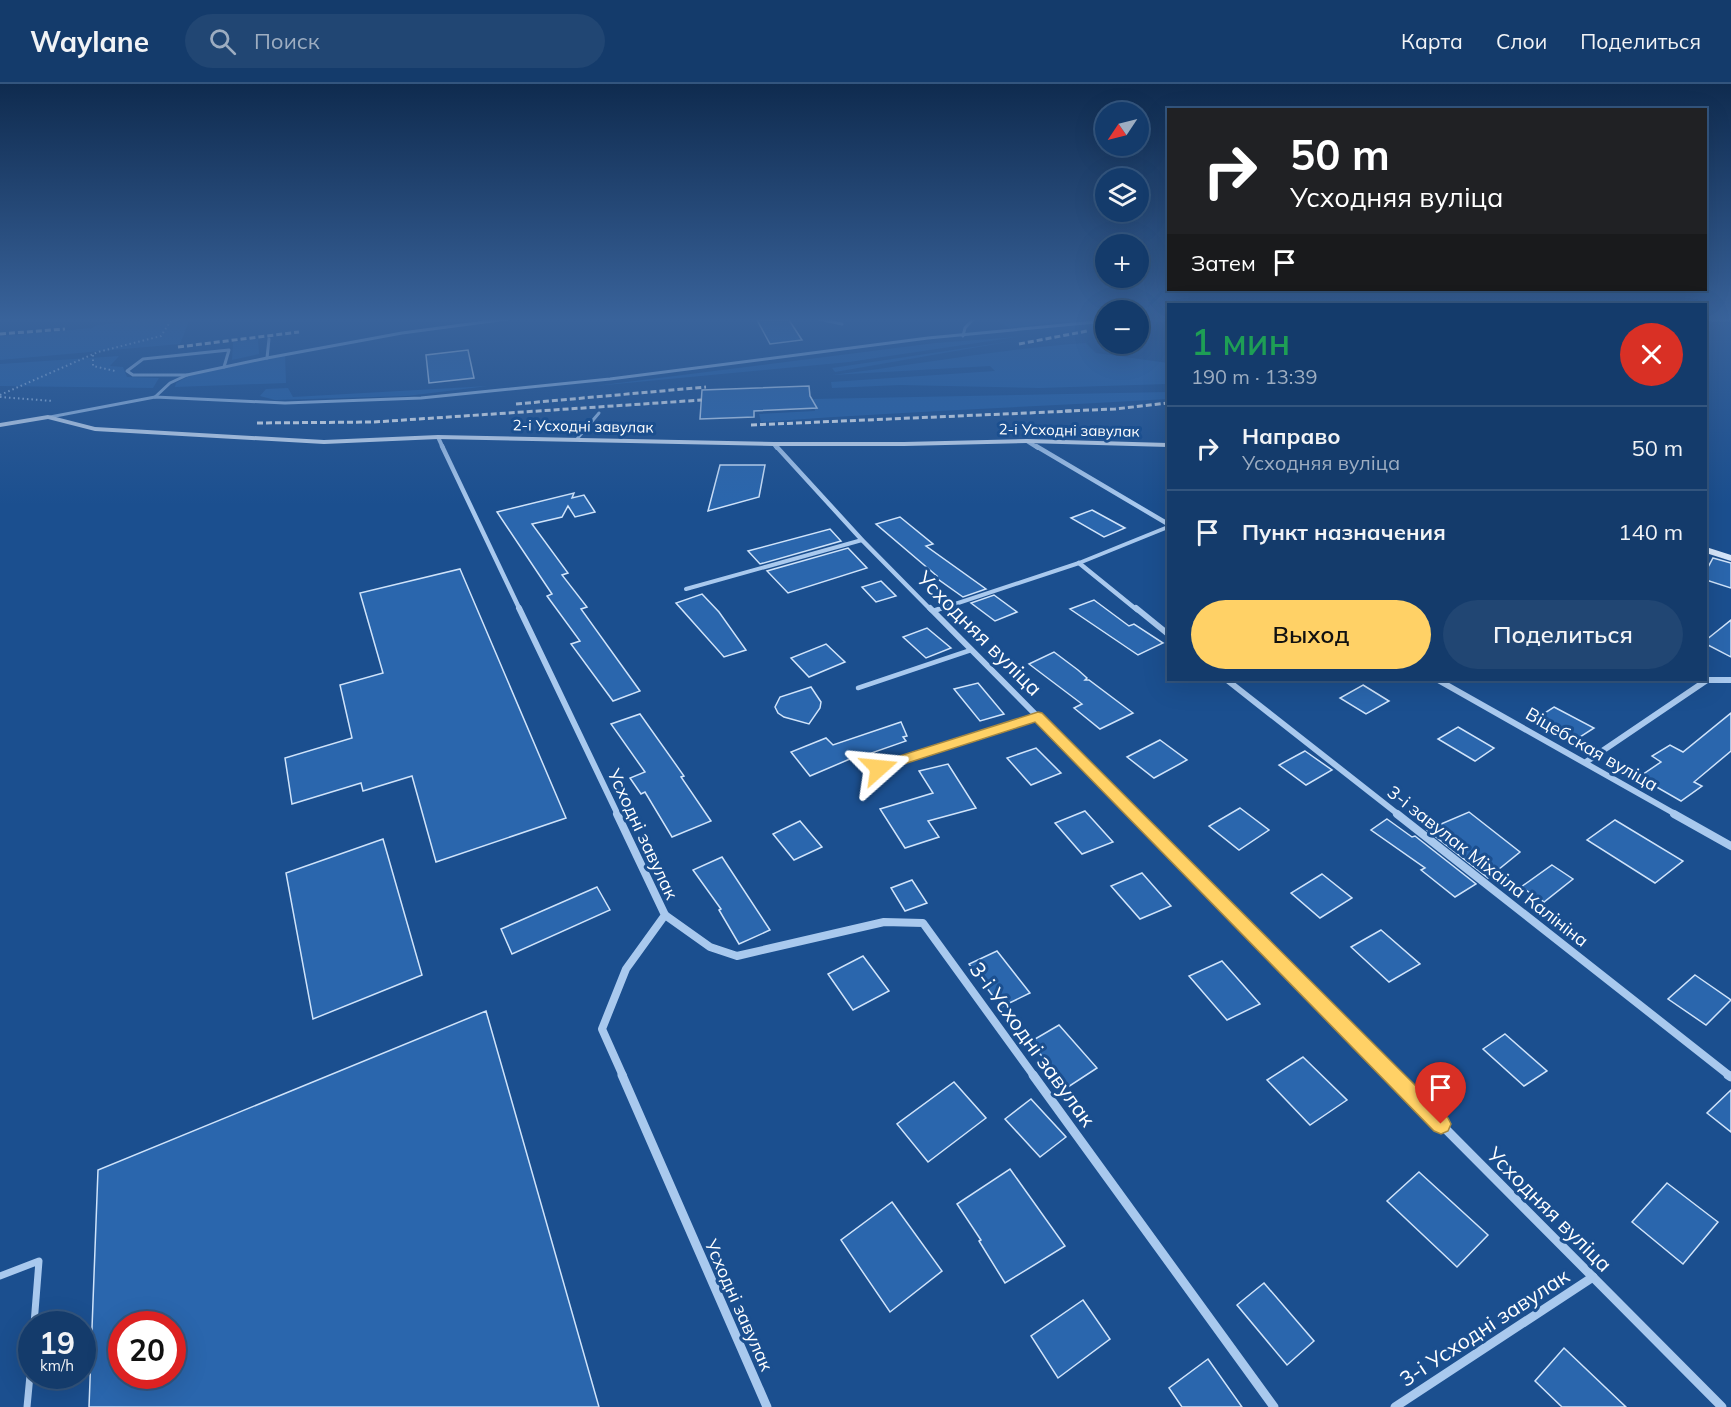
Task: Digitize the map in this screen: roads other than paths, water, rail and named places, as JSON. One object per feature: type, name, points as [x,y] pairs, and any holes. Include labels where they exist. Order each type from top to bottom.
[{"type":"street","name":"2-і Усходні завулак","points":[[0,425],[48,417],[95,429],[324,442],[438,437],[774,444],[1027,441],[1167,445]]},
{"type":"street","name":"Усходні завулак","points":[[438,437],[665,915],[626,969],[602,1029],[767,1407]]},
{"type":"street","points":[[1027,441],[1167,524]]},
{"type":"street","name":"Усходняя вуліца","points":[[774,444],[862,540],[1722,1407]]},
{"type":"street","points":[[1707,550],[1731,558]]},
{"type":"street","points":[[1078,563],[1167,633]]},
{"type":"street","points":[[1707,680],[1731,680]]},
{"type":"street","name":"3-і завулак Міхаіла Калініна","points":[[1228,681],[1731,1077]]},
{"type":"street","name":"Віцебская вуліца","points":[[1440,681],[1731,846]]},
{"type":"street","points":[[1586,762],[1706,681]]},
{"type":"street","name":"3-і Усходні завулак","points":[[665,915],[710,947],[737,956],[884,922],[923,923],[1274,1407]]},
{"type":"street","name":"3-і Усходні завулак","points":[[1395,1407],[1593,1277]]},
{"type":"lane","points":[[155,397],[173,381]]},
{"type":"lane","points":[[48,417],[155,397],[285,403],[421,398],[593,381]]},
{"type":"lane","points":[[578,439],[599,413]]},
{"type":"lane","points":[[933,611],[1078,563],[1167,525]]},
{"type":"lane","points":[[686,589],[862,540]]},
{"type":"lane","points":[[858,688],[971,650]]},
{"type":"lane","points":[[879,768],[1038,716]]},
{"type":"lane","points":[[0,1276],[39,1261],[35,1311]]},
{"type":"lane","points":[[27,1407],[29,1389]]},
{"type":"railway","points":[[516,404],[706,387]]},
{"type":"railway","points":[[257,423],[374,422],[702,400]]},
{"type":"railway","points":[[1065,411],[1115,409],[1167,403]]},
{"type":"railway","points":[[751,425],[1073,411]]}]
